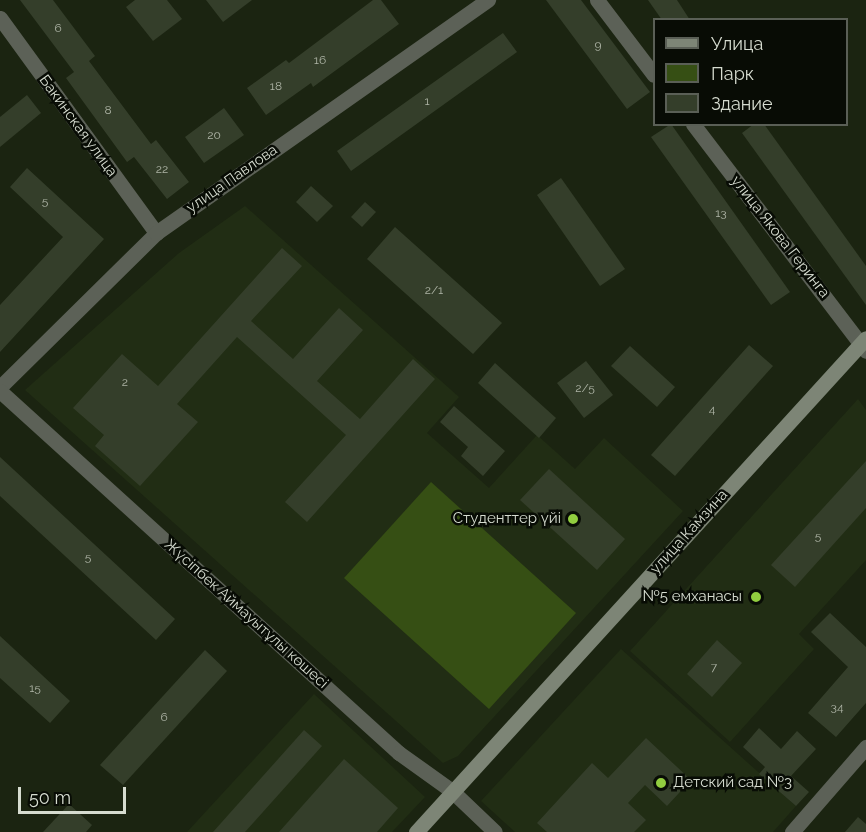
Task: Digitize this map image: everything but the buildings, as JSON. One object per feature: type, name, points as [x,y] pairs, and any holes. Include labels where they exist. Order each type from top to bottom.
[{"type":"main road","name":"улица Камзина","points":[[416,832],[864,344]]},
{"type":"street","name":"улица Павлова","points":[[0,389],[156,233],[488,0]]},
{"type":"street","points":[[597,0],[653,74]]},
{"type":"street","name":"Бакинская улица","points":[[0,18],[156,233]]},
{"type":"street","name":"улица Якова Геринга","points":[[695,126],[864,344]]},
{"type":"street","name":"Жүсіпбек Аймауытұлы көшесі","points":[[0,389],[399,753],[452,791],[495,832]]},
{"type":"street","points":[[792,832],[866,747]]},
{"type":"shaded area","points":[[245,206],[459,397],[427,433],[489,488],[537,435],[575,469],[604,438],[683,511],[458,756],[443,763],[25,390],[179,253]]},
{"type":"shaded area","name":"№5 емханасы","points":[[858,399],[866,410],[866,560],[799,634],[814,649],[730,742],[630,651]]},
{"type":"shaded area","points":[[621,649],[796,806],[773,832],[515,832],[481,801]]},
{"type":"shaded area","points":[[314,694],[425,797],[392,832],[187,832]]},
{"type":"green space","points":[[431,482],[576,613],[489,709],[344,578]]},
{"type":"place","name":"Студенттер үйі","points":[[573,519]]},
{"type":"place","name":"№5 емханасы","points":[[756,597]]},
{"type":"place","name":"Детский сад №3","points":[[661,783]]}]
